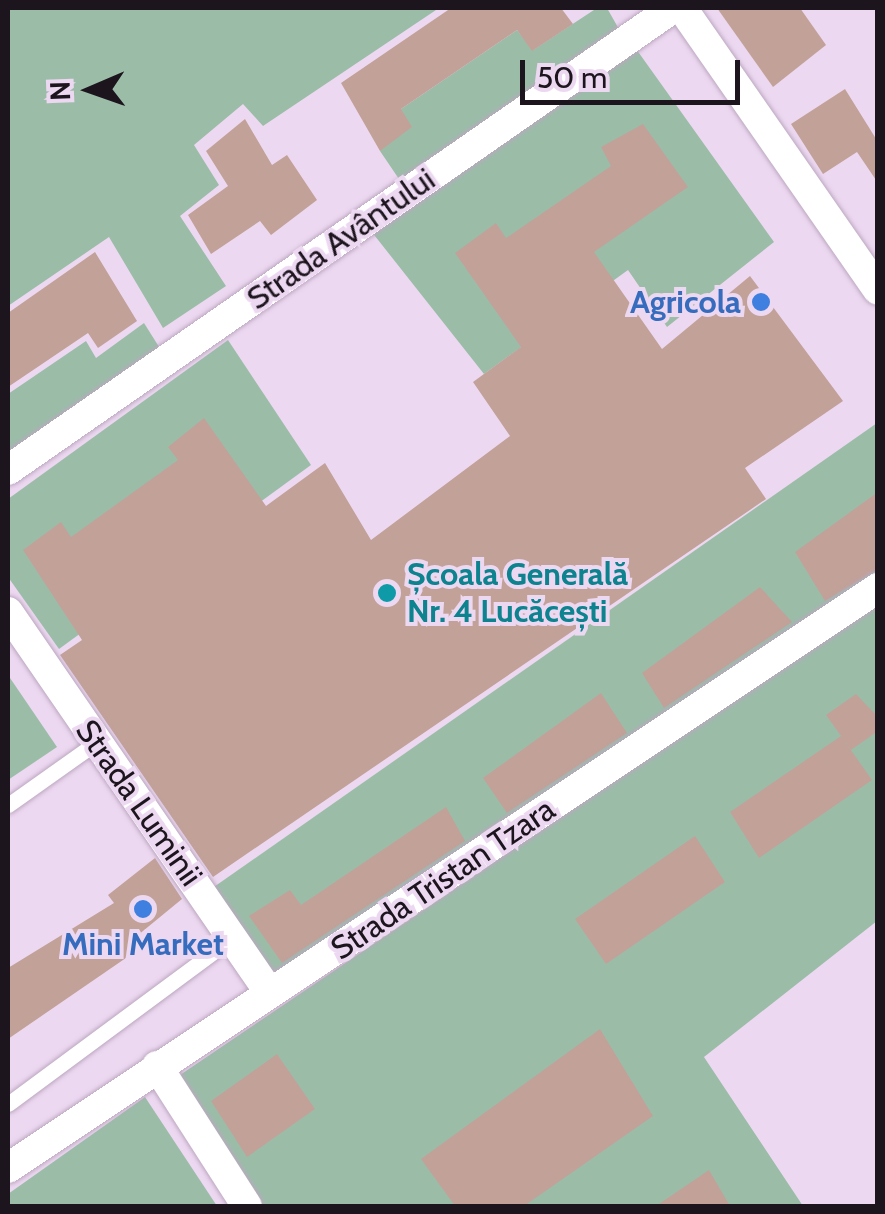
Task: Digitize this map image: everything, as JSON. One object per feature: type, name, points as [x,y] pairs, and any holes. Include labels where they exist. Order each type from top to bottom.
[{"type":"street","name":"Strada Avântului","points":[[8,470],[672,8]]},
{"type":"street","points":[[682,8],[878,290]]},
{"type":"street","name":"Strada Tristan Tzara","points":[[8,1167],[878,588]]},
{"type":"street","name":"Strada Luminii","points":[[8,612],[270,993]]},
{"type":"street","points":[[157,1066],[247,1206]]},
{"type":"lane","points":[[8,806],[97,742]]},
{"type":"lane","points":[[8,1104],[232,938]]},
{"type":"green space","points":[[8,8],[439,8],[263,126],[243,104],[194,145],[219,185],[180,216],[226,286],[163,328],[109,237],[8,306]]},
{"type":"green space","points":[[597,8],[607,8],[620,31],[401,182],[380,151],[401,109],[517,30],[533,50]]},
{"type":"green space","points":[[634,46],[774,242],[667,327],[628,270],[484,374],[371,231]]},
{"type":"green space","points":[[144,323],[161,350],[8,457],[8,394],[86,341],[96,358]]},
{"type":"green space","points":[[228,340],[311,465],[59,649],[8,577],[8,499]]},
{"type":"green space","points":[[877,423],[877,575],[276,979],[211,889]]},
{"type":"green space","points":[[877,603],[877,921],[704,1057],[803,1206],[263,1206],[177,1077]]},
{"type":"green space","points":[[8,675],[57,747],[8,780]]},
{"type":"green space","points":[[145,1097],[217,1206],[8,1206],[8,1194]]},
{"type":"building","points":[[451,8],[561,8],[573,24],[532,51],[517,30],[401,109],[412,127],[380,151],[341,83]]},
{"type":"building","points":[[717,8],[800,8],[826,45],[773,87]]},
{"type":"building","points":[[845,89],[878,142],[878,183],[857,152],[823,174],[791,124]]},
{"type":"building","points":[[245,119],[272,165],[287,155],[317,200],[271,235],[260,221],[211,254],[188,215],[228,186],[206,151]]},
{"type":"building","name":"Școala Generală Nr. 4 Lucăcești","points":[[643,124],[688,187],[594,252],[662,349],[750,276],[843,401],[745,468],[766,499],[213,877],[60,655],[82,640],[23,550],[61,522],[71,537],[178,460],[168,447],[204,418],[266,506],[325,463],[371,540],[510,436],[473,382],[521,347],[455,253],[496,223],[506,238],[611,166],[601,147]]},
{"type":"building","points":[[95,252],[137,321],[98,348],[88,333],[8,387],[8,313]]},
{"type":"building","points":[[878,492],[878,569],[825,601],[795,552]]},
{"type":"building","points":[[760,587],[792,622],[664,708],[642,673]]},
{"type":"building","points":[[601,693],[627,733],[507,813],[483,778]]},
{"type":"building","points":[[856,694],[878,717],[878,731],[851,750],[826,715]]},
{"type":"building","points":[[841,736],[872,780],[759,858],[730,812]]},
{"type":"building","points":[[446,807],[465,841],[282,963],[249,916],[290,890],[301,905]]},
{"type":"building","points":[[695,836],[725,882],[606,964],[575,919]]},
{"type":"building","points":[[155,858],[182,899],[132,940],[139,949],[8,1039],[8,968],[114,903],[108,895]]},
{"type":"building","points":[[600,1029],[653,1116],[524,1206],[455,1206],[421,1159]]},
{"type":"building","points":[[277,1054],[315,1109],[247,1157],[211,1101]]},
{"type":"building","points":[[709,1170],[730,1206],[656,1206]]},
{"type":"place","name":"Agricola","points":[[761,302]]},
{"type":"place","name":"Școala Generală Nr. 4 Lucăcești","points":[[387,593]]},
{"type":"place","name":"Mini Market","points":[[143,909]]}]
